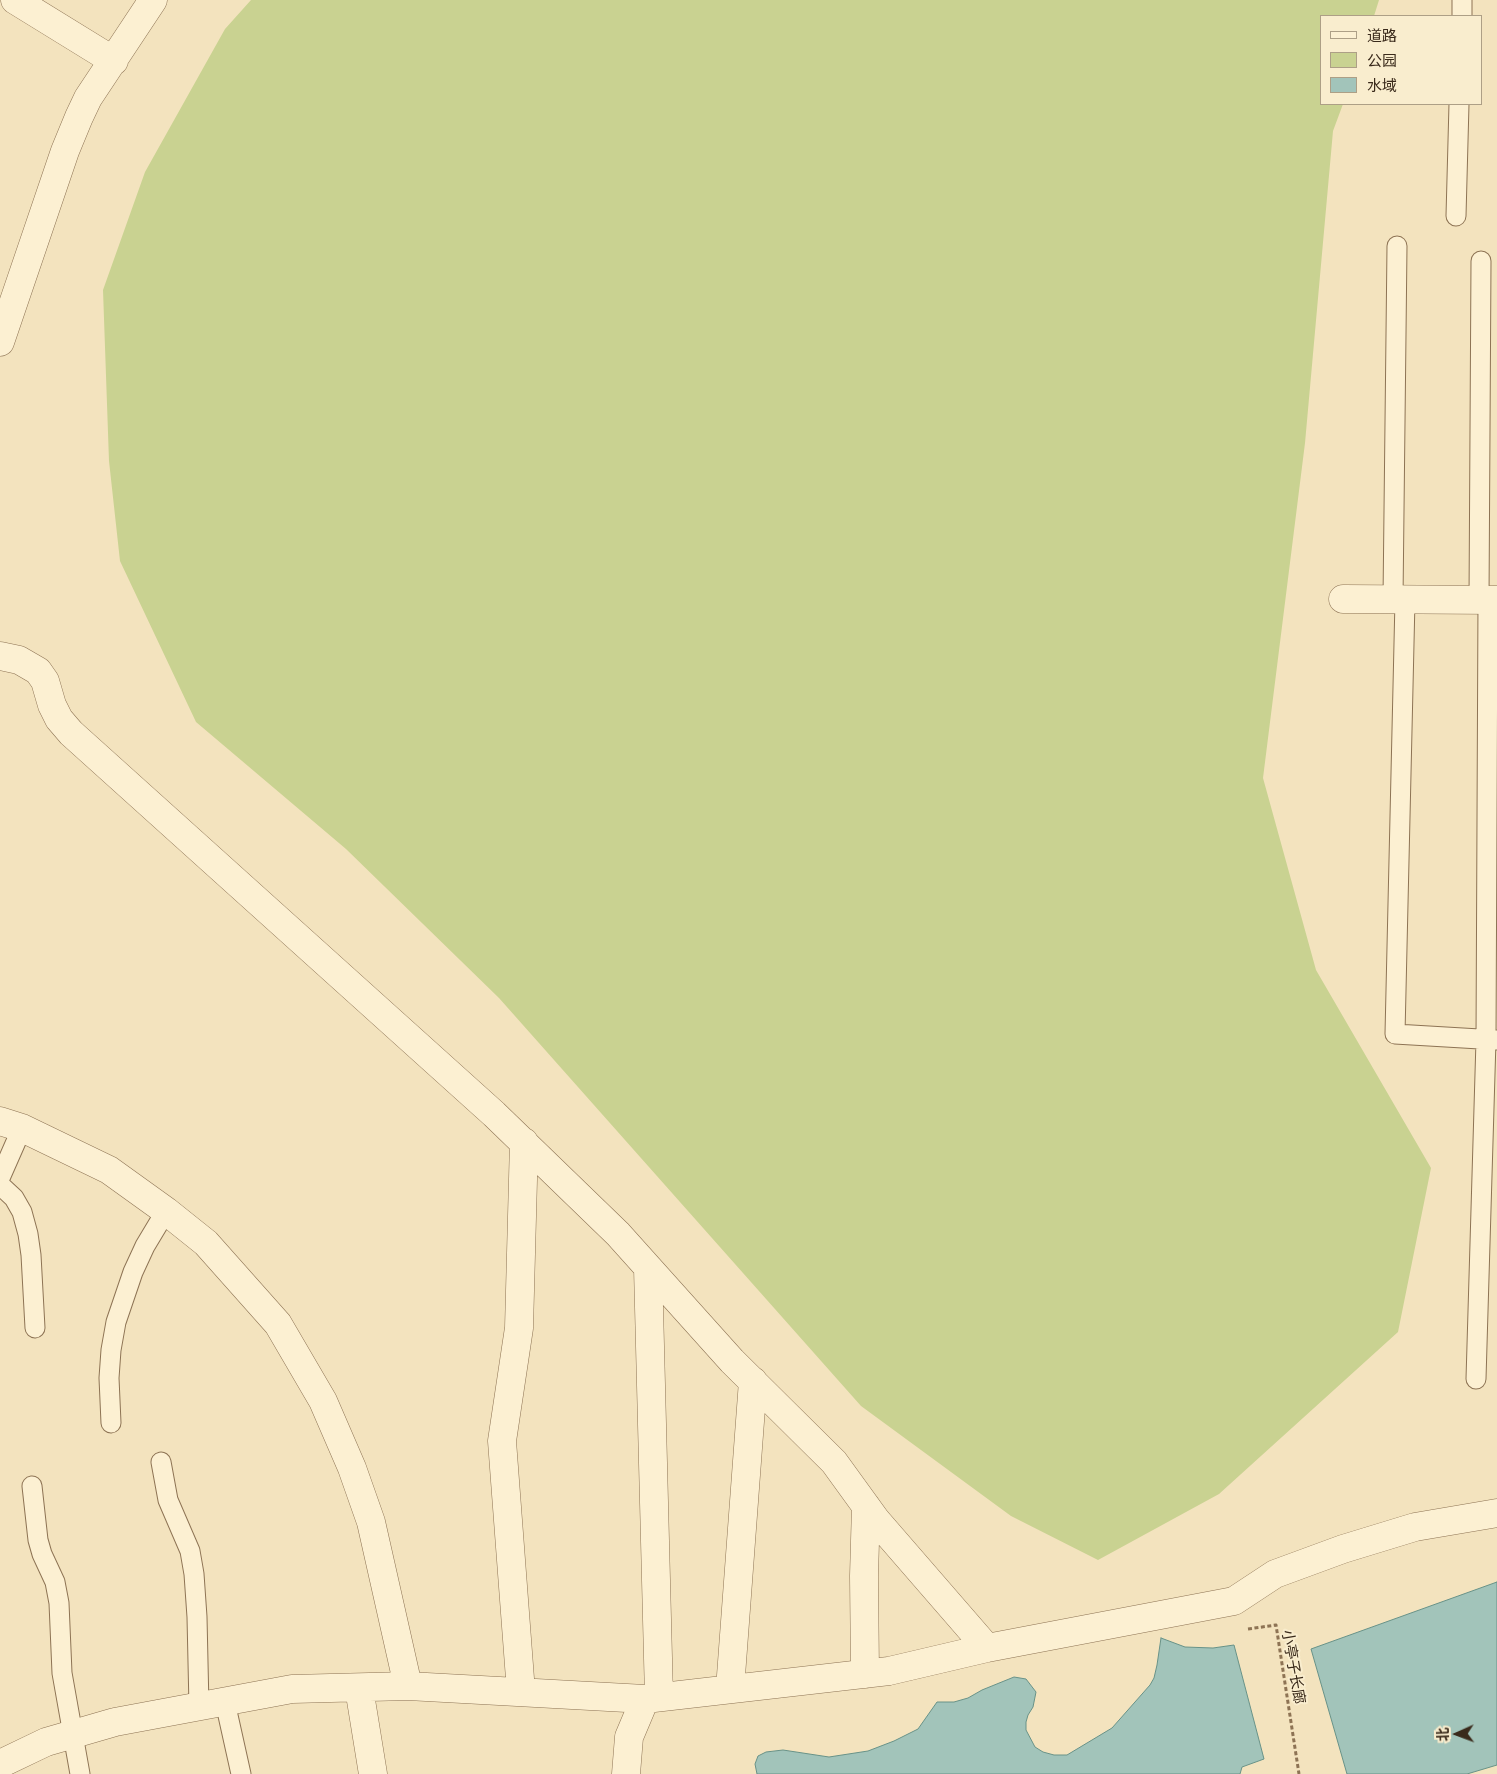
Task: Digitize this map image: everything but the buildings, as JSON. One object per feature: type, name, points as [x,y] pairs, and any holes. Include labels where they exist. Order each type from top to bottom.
[{"type":"street","points":[[15,0],[114,61]]},
{"type":"street","points":[[0,342],[65,151],[88,98],[154,0]]},
{"type":"street","points":[[1343,599],[1488,600]]},
{"type":"street","points":[[0,656],[19,660],[38,671],[45,681],[56,712],[71,734],[494,1114],[618,1234],[732,1361],[834,1462],[876,1520],[987,1648]]},
{"type":"street","points":[[11,1124],[109,1170],[166,1211],[206,1243],[278,1324],[323,1401],[352,1468],[370,1522],[408,1686]]},
{"type":"street","points":[[521,1692],[502,1441],[519,1328],[524,1142]]},
{"type":"street","points":[[626,1774],[629,1737],[652,1698],[648,1268]]},
{"type":"street","points":[[730,1689],[753,1381]]},
{"type":"street","points":[[865,1674],[864,1576],[866,1506]]},
{"type":"street","points":[[0,1764],[46,1742],[116,1722],[292,1689],[408,1686],[652,1698],[889,1671],[987,1648],[1224,1603],[1236,1599],[1276,1574],[1343,1549],[1415,1528],[1497,1513]]},
{"type":"street","points":[[359,1688],[373,1774]]},
{"type":"lane","points":[[1462,0],[1462,15]]},
{"type":"lane","points":[[1456,216],[1459,105]]},
{"type":"lane","points":[[1397,246],[1399,600],[1395,1034],[1492,1040]]},
{"type":"lane","points":[[1476,1379],[1492,1040],[1488,600],[1481,261]]},
{"type":"lane","points":[[0,1178],[11,1124]]},
{"type":"lane","points":[[0,1185],[14,1198],[22,1212],[28,1234],[35,1328]]},
{"type":"lane","points":[[111,1423],[109,1378],[116,1322],[133,1272],[145,1246],[166,1211]]},
{"type":"lane","points":[[161,1462],[168,1500],[190,1551],[194,1574],[197,1617],[212,1704],[241,1774]]},
{"type":"lane","points":[[32,1486],[38,1540],[42,1554],[55,1582],[59,1603],[62,1673],[80,1774]]},
{"type":"path","name":"小亭子长廊","points":[[1236,1599],[1244,1630],[1276,1624],[1299,1774]]},
{"type":"green space","points":[[251,0],[1379,0],[1374,15],[1320,15],[1320,105],[1343,105],[1333,131],[1305,443],[1263,778],[1316,970],[1431,1168],[1398,1332],[1219,1494],[1098,1560],[1011,1516],[861,1406],[499,998],[346,849],[196,722],[120,561],[109,461],[103,290],[145,172],[225,29]]},
{"type":"water","points":[[1497,1582],[1497,1765],[1467,1774],[1347,1774],[1311,1649]]},
{"type":"water","points":[[1161,1638],[1185,1647],[1213,1648],[1234,1645],[1264,1759],[1242,1767],[1240,1774],[757,1774],[755,1764],[758,1756],[766,1752],[783,1750],[829,1757],[868,1751],[918,1729],[937,1702],[954,1702],[968,1698],[1014,1677],[1026,1679],[1036,1692],[1033,1707],[1026,1722],[1026,1730],[1035,1747],[1043,1752],[1054,1755],[1067,1755],[1112,1728],[1150,1685],[1154,1678]]}]
